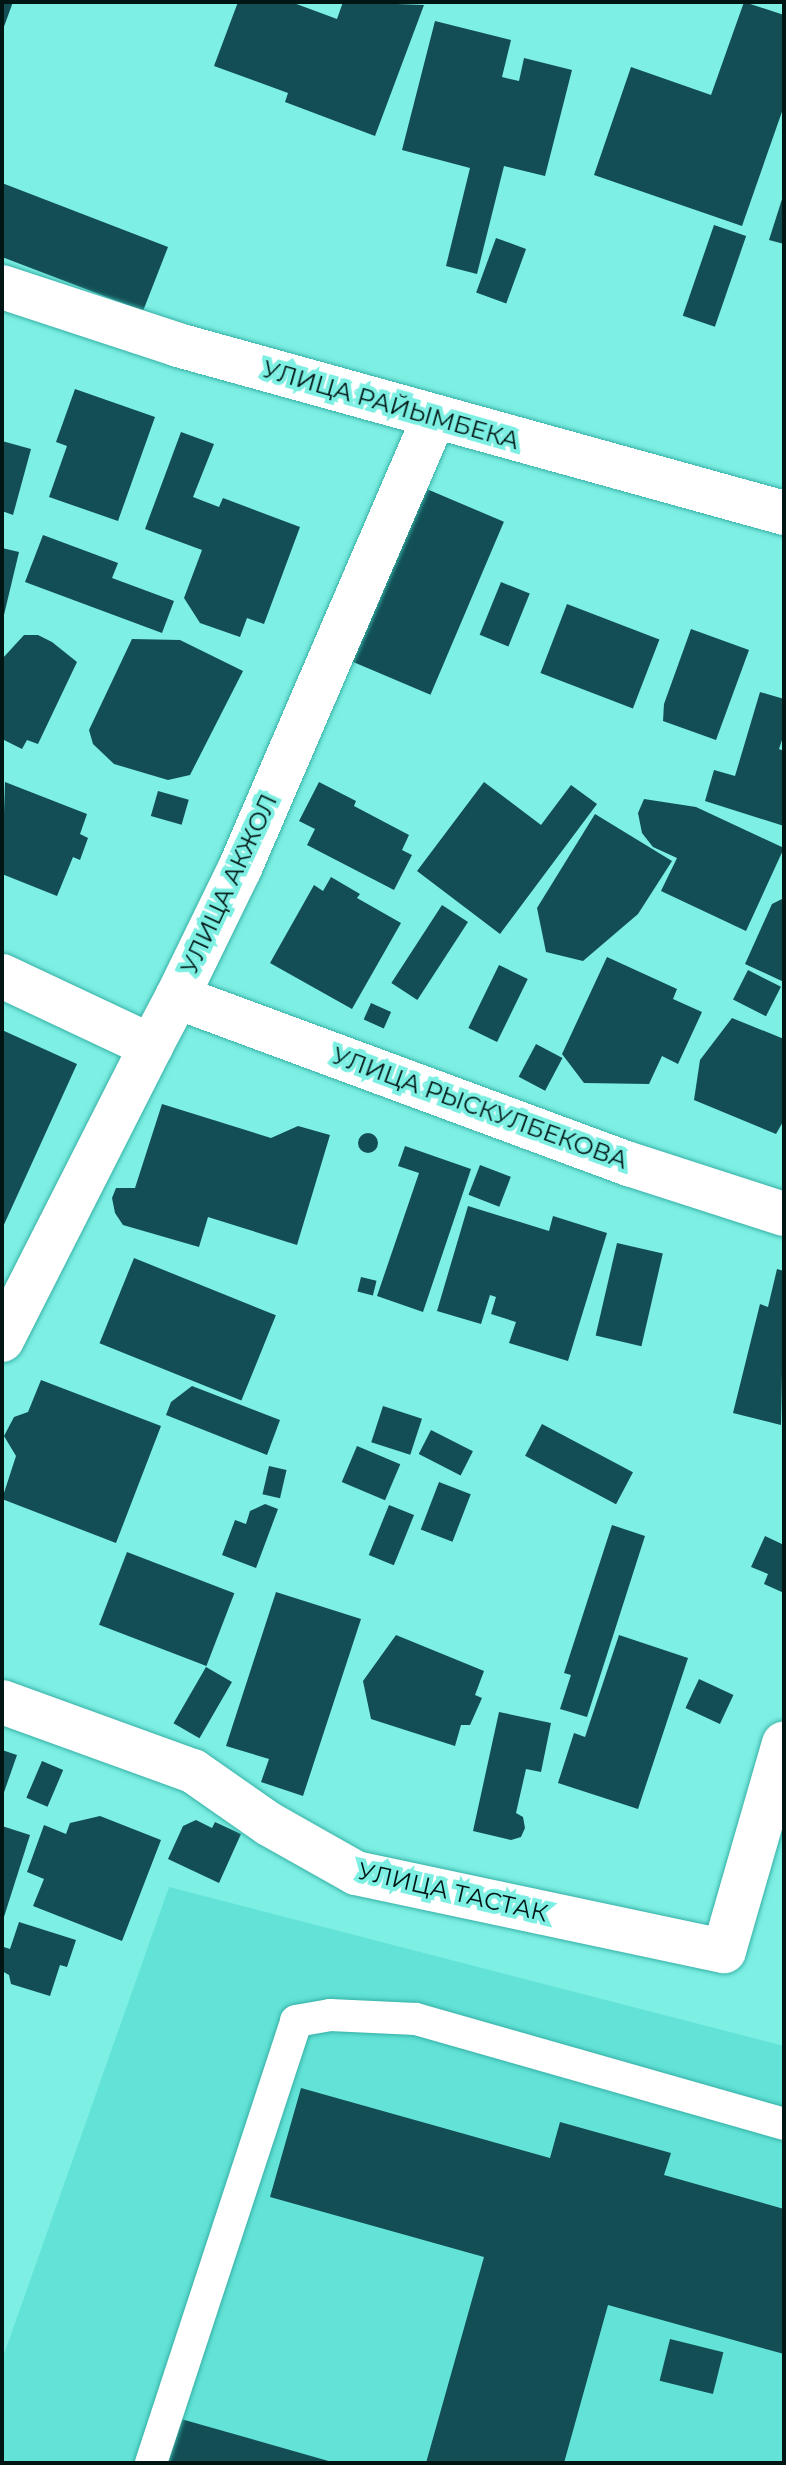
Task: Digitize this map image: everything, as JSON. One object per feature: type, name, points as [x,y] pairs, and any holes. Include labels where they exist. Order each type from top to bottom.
[{"type":"street","name":"УЛИЦА РАЙЫМБЕКА","points":[[2,287],[178,345],[784,513]]},
{"type":"street","name":"УЛИЦА АКЖОЛ","points":[[2,1340],[240,868],[434,418]]},
{"type":"street","points":[[2,976],[151,1046]]},
{"type":"street","name":"УЛИЦА РЫСКУЛБЕКОВА","points":[[177,997],[629,1164],[784,1214]]},
{"type":"street","name":"УЛИЦА ТАСТАК","points":[[2,1702],[193,1771],[269,1824],[356,1873],[724,1951],[784,1743]]},
{"type":"lane","points":[[151,2463],[296,2021],[330,2015],[416,2019],[784,2124]]},
{"type":"shaded area","points":[[169,1887],[784,2046],[784,2463],[2,2463],[2,2360]]},
{"type":"building","points":[[2,2],[13,2],[2,32]]},
{"type":"building","points":[[238,2],[291,2],[337,19],[343,2],[424,5],[375,136],[285,102],[288,93],[214,66]]},
{"type":"building","points":[[744,2],[784,15],[784,106],[742,226],[594,175],[631,67],[711,95]]},
{"type":"building","points":[[435,21],[511,40],[502,77],[519,81],[524,58],[572,70],[545,176],[504,166],[477,274],[446,266],[470,168],[402,150]]},
{"type":"building","points":[[2,183],[168,247],[143,311],[2,257]]},
{"type":"building","points":[[784,196],[784,244],[769,240]]},
{"type":"building","points":[[714,225],[746,236],[715,327],[683,316]]},
{"type":"building","points":[[496,238],[526,249],[506,303],[476,293]]},
{"type":"building","points":[[75,389],[155,417],[118,521],[49,497],[67,446],[56,442]]},
{"type":"building","points":[[181,432],[214,444],[193,497],[219,507],[223,498],[300,527],[264,624],[247,618],[240,637],[200,623],[184,598],[202,550],[145,529]]},
{"type":"building","points":[[2,441],[31,449],[13,515],[2,511]]},
{"type":"building","points":[[422,487],[504,522],[430,695],[349,660]]},
{"type":"building","points":[[43,535],[118,563],[112,578],[174,601],[162,633],[25,582]]},
{"type":"building","points":[[2,548],[19,552],[3,619],[2,619]]},
{"type":"building","points":[[501,582],[530,594],[508,646],[480,635]]},
{"type":"building","points":[[567,604],[659,639],[633,709],[540,673]]},
{"type":"building","points":[[691,629],[749,650],[716,740],[663,721],[664,704]]},
{"type":"building","points":[[24,635],[38,635],[52,642],[77,662],[38,744],[27,740],[22,749],[2,739],[2,659]]},
{"type":"building","points":[[132,639],[180,640],[243,671],[190,775],[168,780],[114,764],[93,744],[89,730]]},
{"type":"building","points":[[760,692],[784,699],[784,734],[779,749],[784,751],[784,826],[705,801],[714,770],[735,776]]},
{"type":"building","points":[[5,782],[87,814],[80,834],[88,838],[80,860],[73,857],[57,896],[2,874]]},
{"type":"building","points":[[319,782],[356,801],[354,806],[409,835],[402,850],[412,855],[394,890],[307,845],[315,829],[299,821]]},
{"type":"building","points":[[484,782],[541,825],[571,785],[597,804],[500,934],[417,871]]},
{"type":"building","points":[[158,791],[189,800],[182,825],[151,816]]},
{"type":"building","points":[[644,799],[696,807],[784,848],[746,931],[661,891],[677,858],[653,847],[642,833],[638,813]]},
{"type":"building","points":[[595,814],[672,861],[638,914],[583,961],[546,952],[537,908]]},
{"type":"building","points":[[331,877],[360,894],[357,898],[401,923],[352,1009],[270,963],[314,885],[323,891]]},
{"type":"building","points":[[784,898],[784,982],[745,964],[772,904]]},
{"type":"building","points":[[442,905],[468,922],[417,1000],[391,983]]},
{"type":"building","points":[[607,957],[677,989],[673,999],[702,1012],[678,1064],[662,1056],[649,1084],[584,1083],[562,1054]]},
{"type":"building","points":[[499,965],[528,979],[497,1042],[468,1028]]},
{"type":"building","points":[[748,970],[781,987],[766,1016],[733,999]]},
{"type":"building","points":[[371,1003],[391,1012],[384,1028],[364,1019]]},
{"type":"building","points":[[732,1018],[784,1039],[784,1120],[776,1134],[694,1100],[700,1060]]},
{"type":"building","points":[[2,1030],[77,1064],[2,1229]]},
{"type":"building","points":[[536,1044],[562,1058],[545,1091],[519,1077]]},
{"type":"building","points":[[162,1104],[271,1138],[298,1126],[330,1135],[297,1245],[208,1217],[199,1247],[123,1225],[115,1213],[112,1198],[116,1188],[135,1188]]},
{"type":"building","points":[[368,1133],[375,1136],[378,1143],[375,1150],[368,1153],[361,1150],[358,1143],[361,1136]]},
{"type":"building","points":[[405,1146],[471,1169],[423,1312],[377,1296],[419,1173],[398,1166]]},
{"type":"building","points":[[480,1165],[511,1177],[499,1207],[469,1195]]},
{"type":"building","points":[[468,1206],[549,1231],[553,1216],[607,1233],[568,1361],[509,1343],[516,1322],[491,1314],[496,1297],[490,1295],[481,1324],[437,1311]]},
{"type":"building","points":[[617,1243],[663,1254],[641,1346],[596,1336]]},
{"type":"building","points":[[134,1258],[276,1315],[241,1401],[100,1343]]},
{"type":"building","points":[[777,1269],[784,1271],[781,1425],[733,1413],[760,1304],[768,1307]]},
{"type":"building","points":[[361,1277],[377,1281],[373,1295],[357,1292]]},
{"type":"building","points":[[41,1380],[161,1426],[116,1543],[2,1499],[16,1456],[4,1436],[14,1417],[28,1412]]},
{"type":"building","points":[[192,1386],[280,1420],[267,1455],[166,1415],[171,1402]]},
{"type":"building","points":[[383,1406],[422,1419],[410,1455],[371,1442]]},
{"type":"building","points":[[542,1424],[633,1472],[616,1504],[525,1456]]},
{"type":"building","points":[[431,1430],[473,1451],[461,1475],[419,1454]]},
{"type":"building","points":[[357,1446],[400,1464],[385,1500],[342,1482]]},
{"type":"building","points":[[269,1466],[287,1470],[280,1498],[262,1494]]},
{"type":"building","points":[[439,1482],[471,1494],[452,1542],[421,1530]]},
{"type":"building","points":[[265,1504],[278,1509],[256,1568],[222,1555],[235,1520],[246,1524],[250,1511]]},
{"type":"building","points":[[389,1505],[414,1515],[394,1565],[369,1555]]},
{"type":"building","points":[[612,1525],[645,1536],[587,1717],[560,1709],[571,1675],[564,1673]]},
{"type":"building","points":[[765,1536],[784,1545],[784,1593],[764,1584],[768,1574],[751,1567]]},
{"type":"building","points":[[127,1552],[234,1593],[206,1666],[99,1625]]},
{"type":"building","points":[[276,1592],[361,1619],[303,1796],[261,1782],[269,1759],[226,1746]]},
{"type":"building","points":[[396,1635],[484,1671],[475,1695],[482,1698],[470,1725],[461,1725],[455,1746],[371,1719],[363,1681]]},
{"type":"building","points":[[619,1635],[688,1658],[638,1809],[558,1783],[574,1733],[585,1737]]},
{"type":"building","points":[[206,1667],[232,1682],[199,1738],[174,1723]]},
{"type":"building","points":[[699,1679],[733,1695],[720,1724],[685,1708]]},
{"type":"building","points":[[499,1712],[551,1723],[541,1772],[526,1769],[516,1813],[523,1817],[525,1828],[521,1837],[511,1840],[473,1831]]},
{"type":"building","points":[[2,1750],[17,1755],[2,1798]]},
{"type":"building","points":[[42,1761],[63,1770],[48,1807],[26,1798]]},
{"type":"building","points":[[100,1816],[161,1840],[122,1941],[33,1906],[44,1879],[27,1872],[44,1825],[66,1834],[70,1823]]},
{"type":"building","points":[[196,1820],[212,1828],[215,1822],[241,1834],[219,1883],[168,1859],[183,1826]]},
{"type":"building","points":[[2,1826],[30,1835],[3,1920],[2,1920]]},
{"type":"building","points":[[19,1922],[76,1940],[67,1967],[60,1965],[50,1996],[11,1984],[9,1975],[2,1971],[4,1947],[10,1949]]},
{"type":"building","points":[[301,2088],[550,2158],[560,2122],[671,2153],[664,2175],[784,2209],[784,2354],[608,2305],[564,2463],[426,2463],[484,2257],[270,2197]]},
{"type":"building","points":[[670,2339],[723,2352],[713,2394],[660,2381]]},
{"type":"building","points":[[174,2417],[332,2462],[332,2463],[161,2463]]}]
